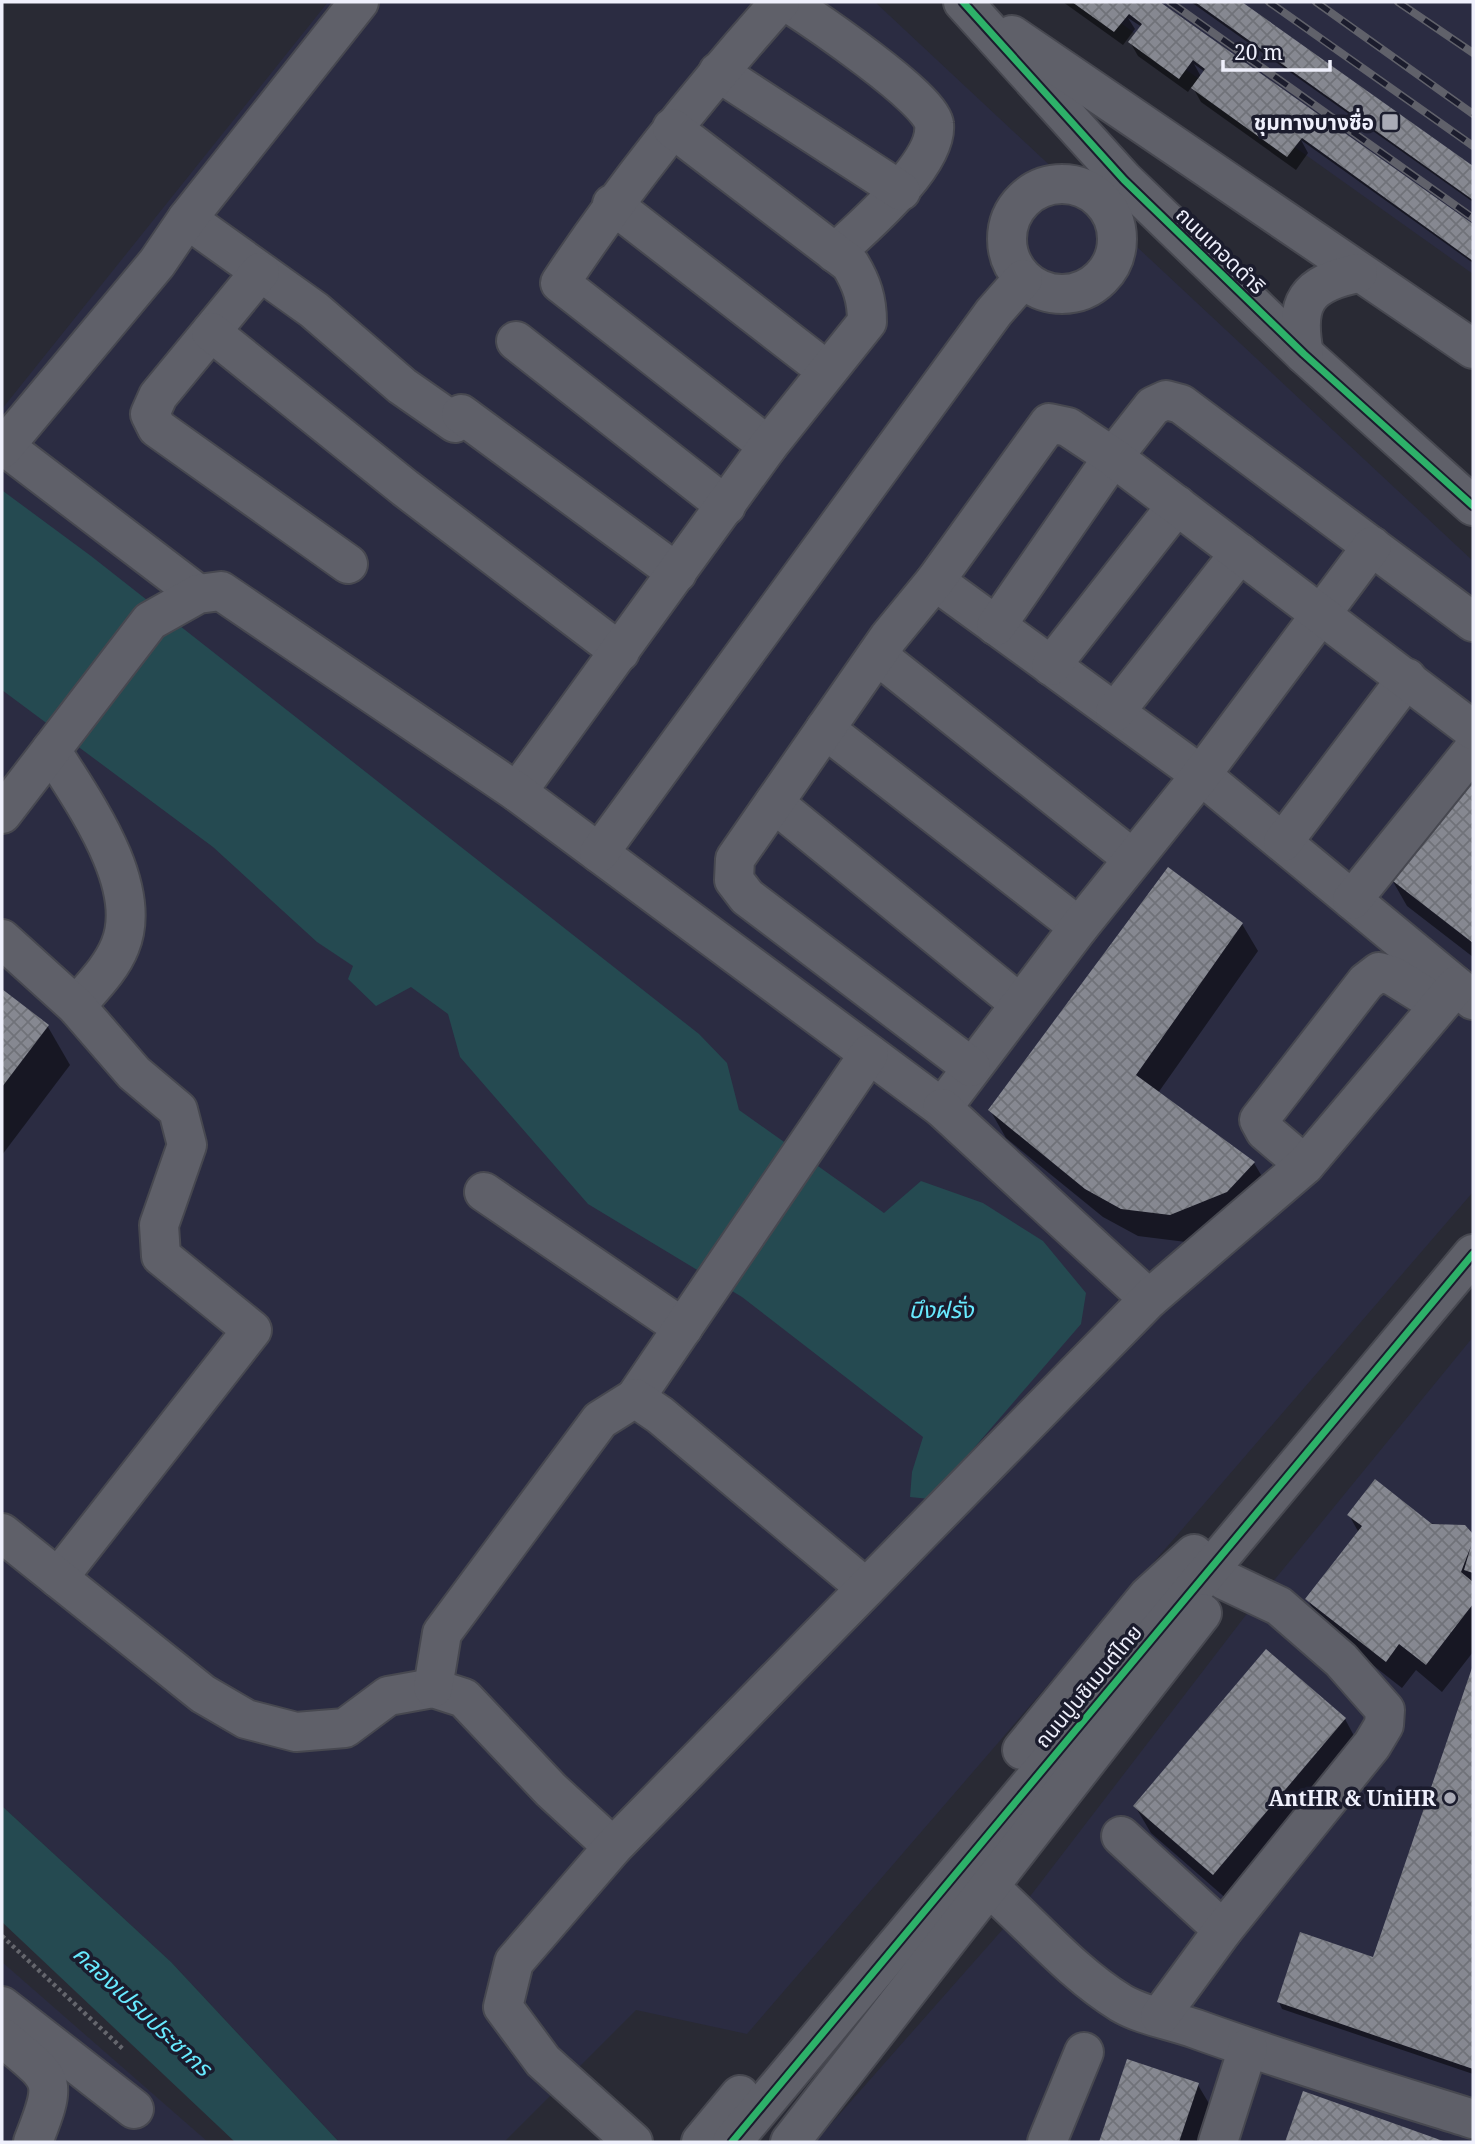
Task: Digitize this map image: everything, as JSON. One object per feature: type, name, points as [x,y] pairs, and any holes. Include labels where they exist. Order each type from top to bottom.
[{"type":"street","points":[[198,594],[3,447],[157,263],[187,219],[359,2]]},
{"type":"street","points":[[768,446],[560,283],[612,204],[718,72],[780,2]]},
{"type":"street","points":[[787,2],[880,69],[923,104],[934,121],[934,137],[901,191],[835,253]]},
{"type":"street","name":"ถนนเทอดดำริ","points":[[964,2],[1112,190],[1304,354],[1473,506]]},
{"type":"street","name":"ถนนเทอดดำริ","points":[[964,2],[1473,349]]},
{"type":"street","points":[[718,72],[901,191]]},
{"type":"street","points":[[517,792],[768,446],[867,322],[867,302],[860,280],[850,264],[672,128]]},
{"type":"street","points":[[1071,184],[1088,190],[1112,190],[1115,254],[1107,271],[1094,285],[1076,293],[1057,295],[1039,290],[1023,279],[1013,265],[1007,248],[1013,214],[1023,200],[1037,190],[1054,185],[1071,184]]},
{"type":"street","points":[[612,204],[826,370]]},
{"type":"street","points":[[187,219],[314,310],[402,386],[458,419],[677,573]]},
{"type":"street","points":[[260,272],[158,396],[150,414],[157,428],[348,564]]},
{"type":"street","points":[[1304,354],[1298,323],[1309,293],[1331,279],[1359,273]]},
{"type":"street","points":[[598,853],[994,312],[1023,279]]},
{"type":"street","points":[[211,332],[405,488],[620,652]]},
{"type":"street","points":[[516,341],[726,506]]},
{"type":"street","points":[[996,626],[1113,457],[1153,406],[1166,400],[1181,404],[1473,622]]},
{"type":"street","points":[[971,1067],[747,897],[734,880],[735,859],[877,655],[935,581],[1049,424],[1068,427],[1113,457],[1473,730]]},
{"type":"street","points":[[1051,666],[1177,505]]},
{"type":"street","points":[[942,1108],[1079,927],[1201,775],[1372,546]]},
{"type":"street","points":[[1115,712],[1240,552]]},
{"type":"street","points":[[935,581],[1201,775],[1352,900],[1456,997]]},
{"type":"street","points":[[2,814],[150,621],[198,594],[222,591],[517,792],[942,1108],[1149,1299]]},
{"type":"street","points":[[877,655],[1133,859]]},
{"type":"street","points":[[1283,842],[1407,678]]},
{"type":"street","points":[[825,729],[1079,927]]},
{"type":"street","points":[[51,750],[93,818],[114,864],[126,909],[124,935],[115,957],[76,1006]]},
{"type":"street","points":[[1352,900],[1473,750]]},
{"type":"street","points":[[774,803],[1020,1004]]},
{"type":"street","points":[[2,939],[76,1006],[134,1073],[178,1110],[187,1145],[159,1225],[161,1256],[252,1330],[58,1578]]},
{"type":"street","points":[[1305,1165],[1265,1131],[1259,1120],[1366,982],[1379,972],[1456,997]]},
{"type":"street","points":[[633,2142],[543,2061],[503,2007],[514,1962],[612,1847],[1149,1299],[1305,1165],[1456,997]]},
{"type":"street","points":[[433,1688],[442,1633],[600,1420],[635,1398],[869,1054]]},
{"type":"street","points":[[484,1192],[683,1328]]},
{"type":"street","name":"ถนนปูนซิเมนต์ไทย","points":[[711,2141],[1176,1607],[1473,1254]]},
{"type":"street","points":[[635,1398],[660,1415],[866,1588]]},
{"type":"street","name":"ถนนปูนซิเมนต์ไทย","points":[[790,2142],[1165,1663],[1224,1580],[1273,1493]]},
{"type":"street","name":"ถนนปูนซิเมนต์ไทย","points":[[711,2141],[1148,1596],[1208,1543],[1273,1493]]},
{"type":"street","points":[[2,1533],[203,1695],[246,1719],[296,1732],[345,1728],[388,1696],[433,1688],[464,1698],[551,1790],[612,1847]]},
{"type":"street","points":[[1160,2016],[1223,1930],[1372,1745],[1384,1725],[1385,1710],[1341,1660],[1279,1606],[1224,1580]]},
{"type":"street","points":[[1121,1836],[1223,1930]]},
{"type":"street","points":[[989,1887],[1075,1967],[1119,2002],[1248,2048],[1473,2119]]},
{"type":"street","points":[[2,2006],[134,2109]]},
{"type":"street","points":[[2,2038],[46,2074],[50,2095],[33,2142]]},
{"type":"street","points":[[1218,2142],[1248,2048]]},
{"type":"street","points":[[1047,2142],[1084,2052]]},
{"type":"path","points":[[2,1936],[131,2057]]},
{"type":"shaded area","points":[[328,2],[875,2],[1473,561],[1473,1192],[747,2034],[636,2010],[504,2142],[339,2142],[171,1962],[2,1806],[2,409]]},
{"type":"shaded area","points":[[1091,2],[1473,2],[1473,274]]},
{"type":"shaded area","points":[[1473,1337],[1473,2142],[815,2142],[1018,1912],[1249,1611]]},
{"type":"shaded area","points":[[2,1962],[208,2142],[2,2142]]},
{"type":"water","name":"บึงฝรั่ง","points":[[3,491],[91,556],[699,1034],[727,1063],[739,1110],[884,1213],[921,1181],[983,1203],[1043,1241],[1086,1293],[1081,1324],[930,1499],[910,1497],[912,1472],[923,1437],[742,1297],[588,1204],[460,1057],[448,1014],[411,987],[376,1006],[348,979],[353,966],[317,942],[213,847],[2,690]]},
{"type":"water","name":"คลองเปรมประชากร","points":[[2,1806],[171,1962],[339,2142],[235,2142],[2,1922]]},
{"type":"building","points":[[1072,2],[1160,2],[1473,224],[1473,261],[1302,138],[1287,157],[1191,88],[1205,69],[1193,60],[1179,79],[1128,42],[1142,24],[1129,14],[1114,32]]},
{"type":"building","points":[[1195,2],[1242,2],[1473,166],[1473,200]]},
{"type":"building","points":[[1473,767],[1473,943],[1389,878]]},
{"type":"building","points":[[1168,867],[1243,923],[1136,1075],[1255,1162],[1227,1192],[1170,1215],[1121,1209],[1085,1189],[988,1110]]},
{"type":"building","points":[[2,989],[49,1025],[2,1087]]},
{"type":"building","points":[[1375,1479],[1432,1524],[1465,1525],[1473,1534],[1473,1573],[1464,1570],[1471,1546],[1461,1572],[1473,1582],[1473,1604],[1426,1665],[1399,1644],[1386,1662],[1305,1599],[1362,1526],[1347,1515]]},
{"type":"building","points":[[1266,1649],[1346,1718],[1213,1875],[1133,1806]]},
{"type":"building","name":"AntHR & UniHR","points":[[1473,1665],[1473,2069],[1277,2002],[1300,1932],[1373,1957]]},
{"type":"building","points":[[1127,2059],[1199,2083],[1179,2142],[1099,2142]]},
{"type":"building","points":[[1303,2091],[1446,2142],[1285,2142]]},
{"type":"railway","points":[[1170,2],[1473,218]]},
{"type":"railway","points":[[1269,2],[1473,146]]},
{"type":"railway","points":[[1316,2],[1473,114]]},
{"type":"railway","points":[[1398,2],[1473,53]]},
{"type":"cycle path","points":[[963,2],[1124,180],[1304,354],[1473,506]]},
{"type":"cycle path","points":[[732,2142],[1473,1254]]},
{"type":"place","name":"ชุมทางบางซื่อ","points":[[1390,122]]},
{"type":"place","name":"AntHR & UniHR","points":[[1450,1798]]}]
